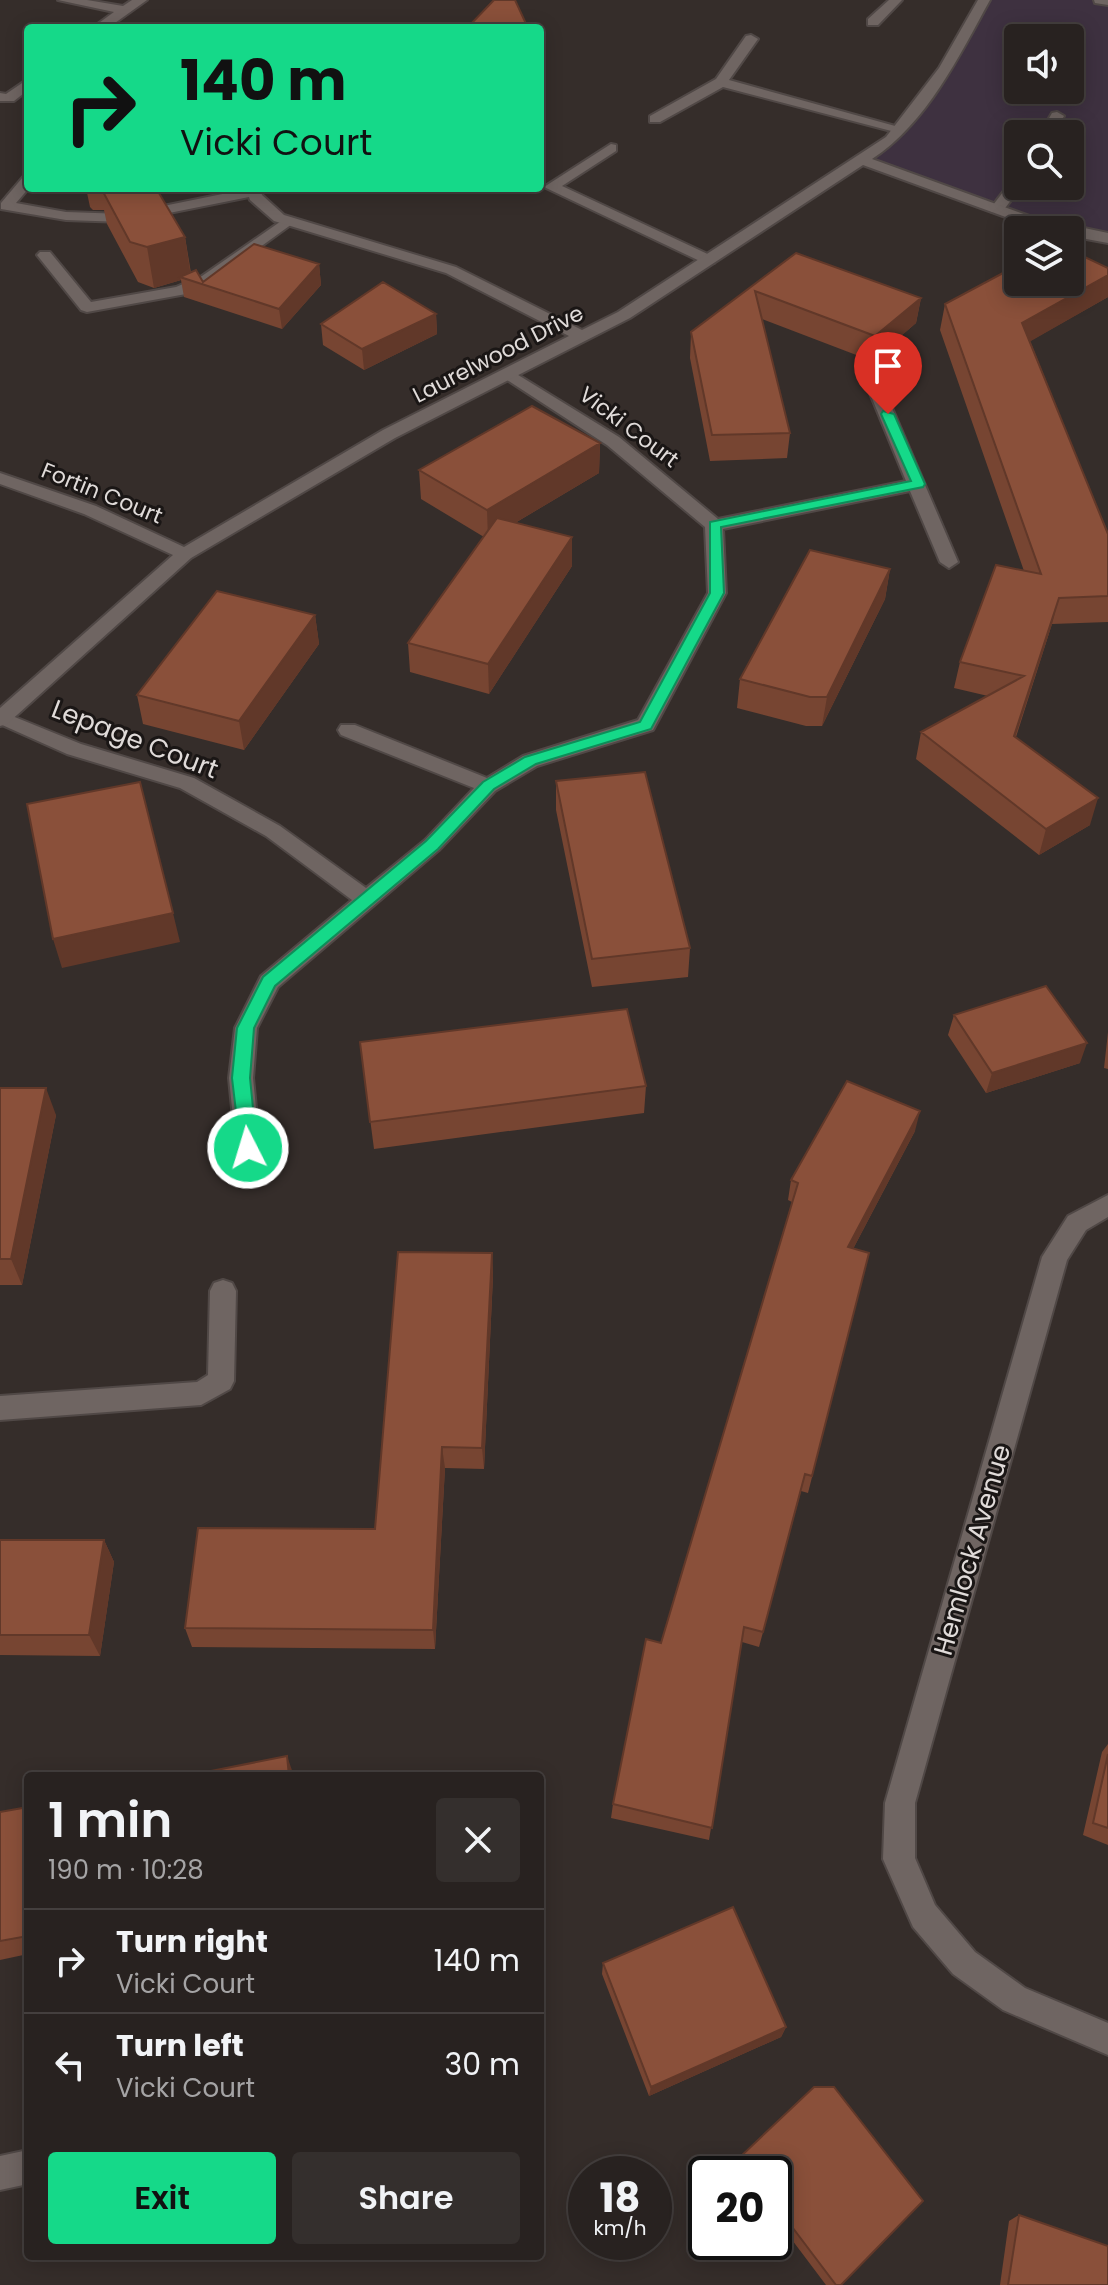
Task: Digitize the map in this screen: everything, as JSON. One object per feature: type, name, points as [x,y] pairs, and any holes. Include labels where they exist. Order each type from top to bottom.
[{"type":"street","points":[[64,0],[123,10]]},
{"type":"street","points":[[104,24],[141,0]]},
{"type":"street","points":[[873,22],[896,0]]},
{"type":"street","name":"Laurelwood Drive","points":[[1,718],[185,554],[389,434],[624,315],[891,140],[945,69],[984,0]]},
{"type":"street","points":[[1100,0],[1108,1]]},
{"type":"street","points":[[655,119],[721,82],[751,39]]},
{"type":"street","points":[[721,82],[899,129]]},
{"type":"street","points":[[0,97],[9,98],[24,86]]},
{"type":"street","points":[[1055,120],[1057,116]]},
{"type":"street","points":[[611,148],[551,187],[709,260]]},
{"type":"street","points":[[863,160],[1021,216]]},
{"type":"street","points":[[24,185],[6,206],[66,216],[124,218],[244,192]]},
{"type":"street","points":[[254,192],[255,197],[279,218],[451,270],[583,337]]},
{"type":"street","points":[[997,209],[1004,200]]},
{"type":"street","points":[[45,255],[87,307],[180,291],[207,279],[287,221]]},
{"type":"street","points":[[1084,233],[1108,238]]},
{"type":"street","name":"Vicki Court","points":[[510,375],[613,441],[714,525]]},
{"type":"street","points":[[877,391],[949,562]]},
{"type":"street","name":"Fortin Court","points":[[0,478],[90,510],[185,554]]},
{"type":"street","points":[[248,1148],[241,1078],[246,1028],[269,982],[432,845],[488,786],[530,761],[646,725],[717,593],[714,525],[918,484]]},
{"type":"street","name":"Lepage Court","points":[[1,718],[74,749],[187,783],[273,831],[366,899]]},
{"type":"street","points":[[348,730],[488,786]]},
{"type":"street","name":"Hemlock Avenue","points":[[1108,1205],[1077,1223],[1055,1257],[900,1803],[899,1859],[924,1916],[964,1963],[1014,1999],[1108,2039]]},
{"type":"street","points":[[0,1408],[201,1393],[221,1381],[223,1291]]},
{"type":"street","points":[[0,2173],[24,2168]]},
{"type":"shaded area","points":[[981,0],[1108,0],[1108,239],[1084,233],[1084,216],[1029,216],[866,160],[913,111]]},
{"type":"building","points":[[494,0],[515,0],[526,24],[471,24]]},
{"type":"building","points":[[103,192],[158,192],[185,237],[147,247],[130,242]]},
{"type":"building","points":[[254,244],[319,264],[279,309],[180,277],[196,270],[203,282]]},
{"type":"building","points":[[796,253],[921,298],[875,336],[755,291],[790,433],[712,435],[691,332]]},
{"type":"building","points":[[1084,257],[1108,268],[1108,275],[1084,288]]},
{"type":"building","points":[[1004,272],[1004,296],[1070,296],[1022,323],[1108,534],[1108,596],[1059,598],[1014,736],[1098,798],[1046,829],[921,732],[1024,676],[960,662],[996,565],[1041,574],[945,304]]},
{"type":"building","points":[[383,282],[436,314],[362,349],[321,324]]},
{"type":"building","points":[[532,406],[600,443],[487,510],[419,470]]},
{"type":"building","points":[[497,518],[572,537],[488,664],[408,643]]},
{"type":"building","points":[[810,550],[890,569],[827,697],[810,697],[740,679]]},
{"type":"building","points":[[217,591],[315,615],[239,721],[137,695]]},
{"type":"building","points":[[645,772],[690,948],[592,959],[556,781]]},
{"type":"building","points":[[140,782],[173,913],[53,939],[27,804]]},
{"type":"building","points":[[1046,986],[1087,1043],[992,1073],[954,1015]]},
{"type":"building","points":[[627,1009],[646,1086],[370,1122],[360,1042]]},
{"type":"building","points":[[847,1081],[920,1111],[848,1247],[869,1253],[812,1476],[805,1474],[763,1632],[744,1627],[712,1828],[613,1804],[646,1639],[661,1643],[798,1183],[791,1180]]},
{"type":"building","points":[[0,1088],[46,1088],[11,1259],[0,1259]]},
{"type":"building","points":[[398,1252],[492,1253],[482,1448],[442,1447],[433,1630],[185,1628],[198,1528],[375,1529]]},
{"type":"building","points":[[0,1540],[104,1540],[89,1635],[0,1635]]},
{"type":"building","points":[[1108,1754],[1108,1828],[1093,1823]]},
{"type":"building","points":[[287,1756],[289,1772],[206,1772]]},
{"type":"building","points":[[24,1808],[24,1937],[0,1941],[0,1812]]},
{"type":"building","points":[[733,1907],[786,2027],[651,2087],[603,1963]]},
{"type":"building","points":[[814,2087],[834,2087],[923,2201],[841,2285],[836,2285],[792,2227],[792,2156],[741,2156]]},
{"type":"building","points":[[1019,2215],[1108,2246],[1108,2285],[1008,2285]]},
{"type":"route","points":[[248,1148],[241,1078],[246,1028],[269,982],[432,845],[488,786],[530,761],[646,725],[717,593],[714,525],[918,484],[888,414]]}]
